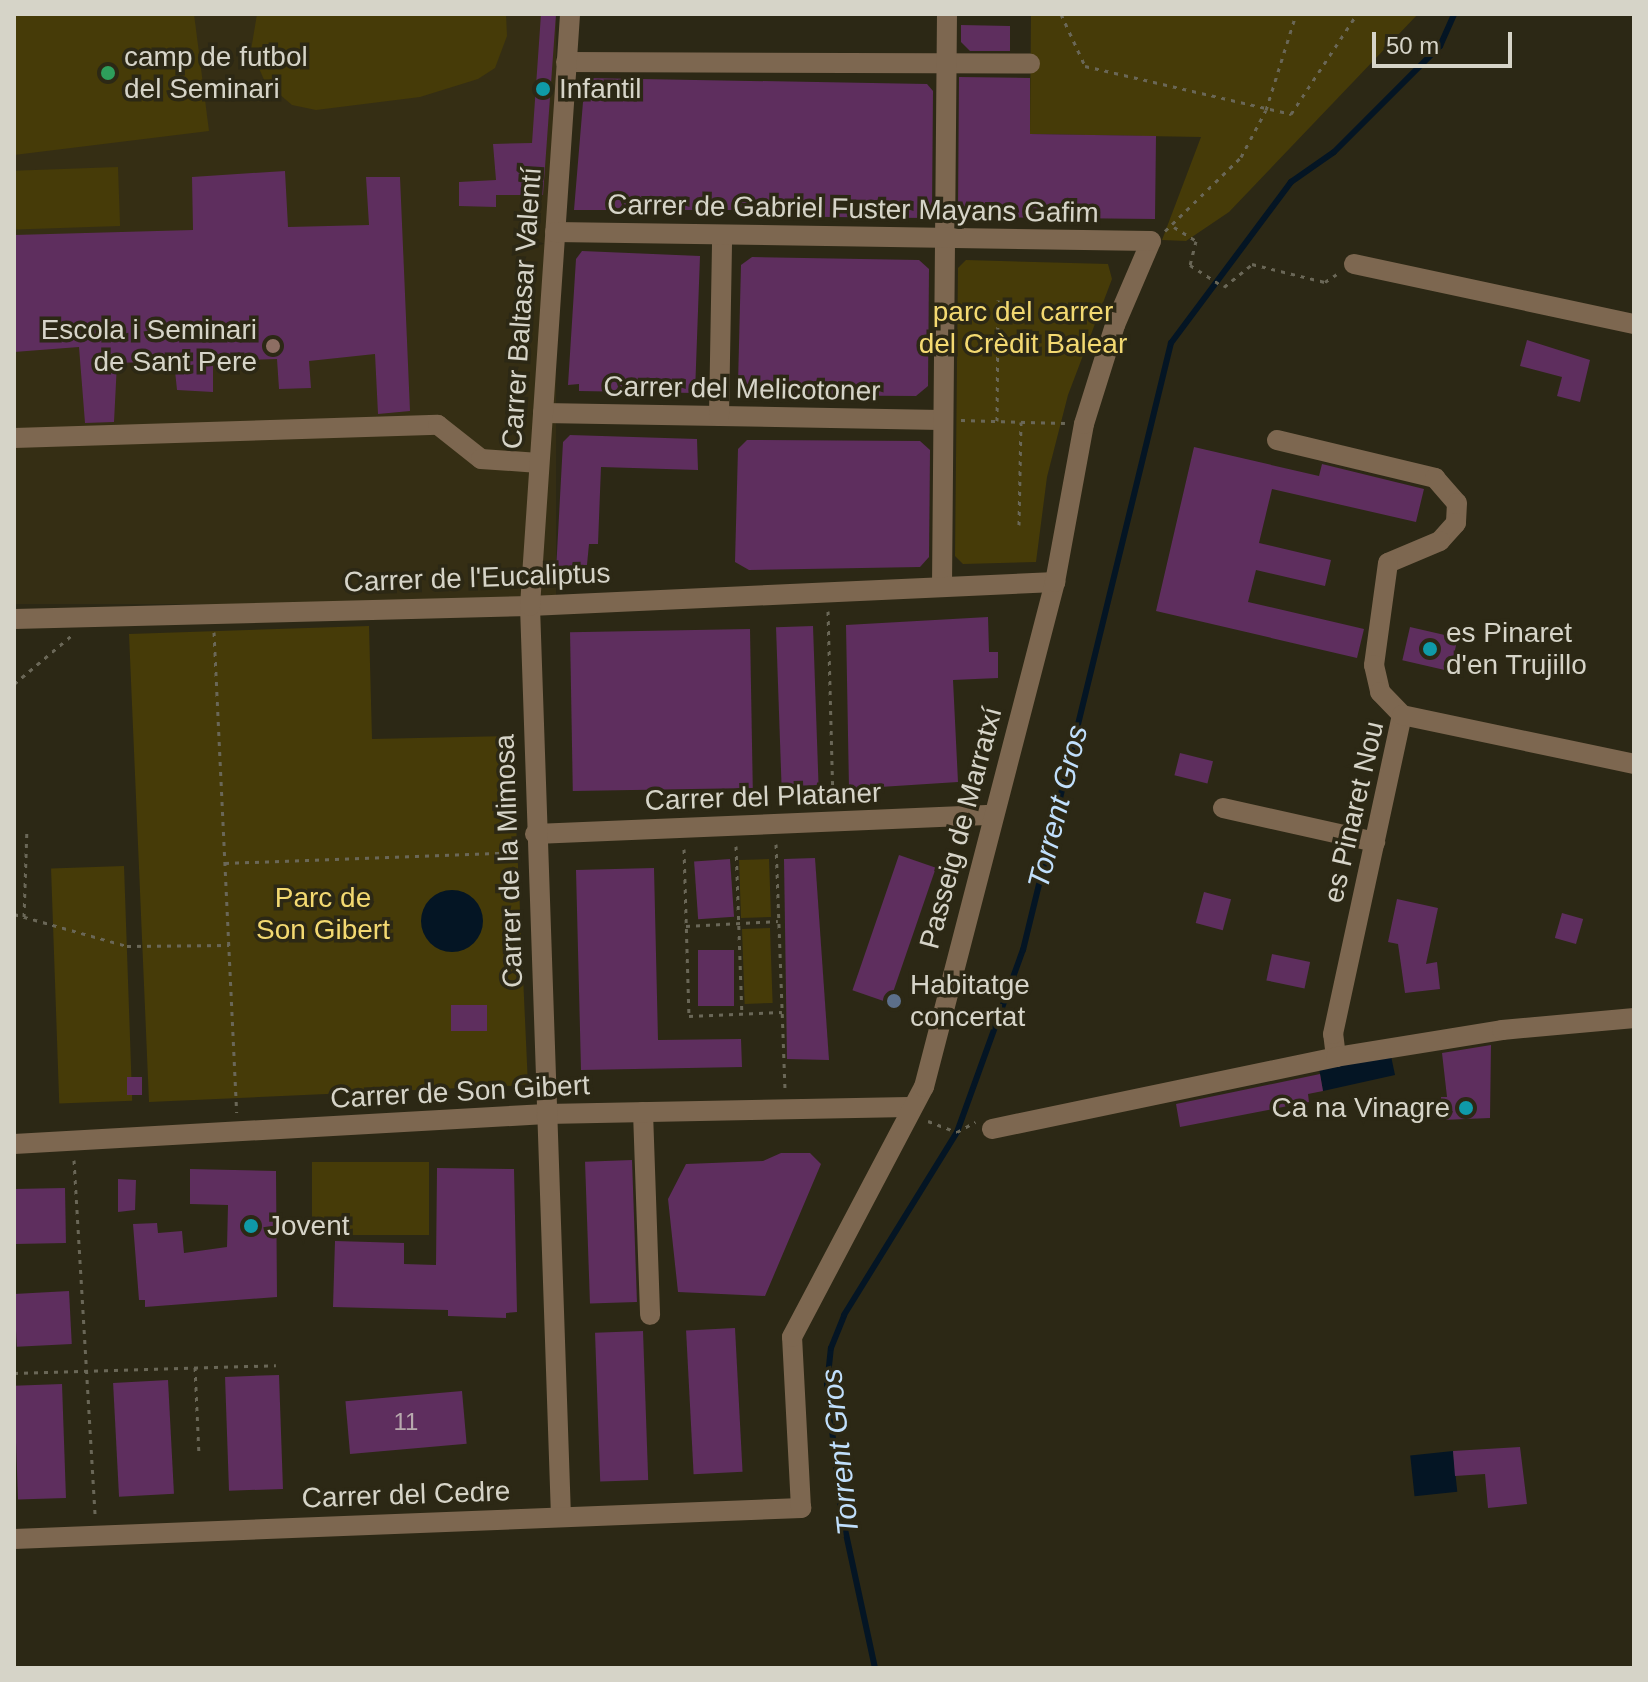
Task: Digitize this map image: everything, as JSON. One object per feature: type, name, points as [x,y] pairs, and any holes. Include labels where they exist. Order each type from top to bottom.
[{"type":"street","name":"Carrer Baltasar Valentí","points":[[530,606],[570,14]]},
{"type":"street","points":[[942,586],[941,420],[947,14]]},
{"type":"street","points":[[566,62],[1030,64]]},
{"type":"street","name":"Carrer de Gabriel Fuster Mayans Gafim","points":[[555,232],[1151,241]]},
{"type":"street","points":[[719,416],[722,236]]},
{"type":"street","name":"Passeig de Marratxí","points":[[801,1508],[792,1337],[909,1107],[924,1087],[1055,582],[1084,424],[1115,325],[1151,241]]},
{"type":"street","points":[[1354,264],[1634,324]]},
{"type":"street","name":"Carrer del Melicotoner","points":[[543,413],[941,420]]},
{"type":"street","points":[[14,438],[438,425],[481,459],[539,463]]},
{"type":"street","points":[[1277,440],[1435,478],[1457,503],[1456,523],[1440,541],[1388,563],[1374,665],[1380,692],[1402,715]]},
{"type":"street","name":"Carrer de l'Eucaliptus","points":[[14,619],[530,606],[1055,582]]},
{"type":"street","name":"Carrer de la Mimosa","points":[[530,606],[561,1517]]},
{"type":"street","name":"es Pinaret Nou","points":[[1336,1057],[1333,1034],[1402,715],[1634,764]]},
{"type":"street","points":[[1223,808],[1375,842]]},
{"type":"street","name":"Carrer del Plataner","points":[[536,842],[683,828],[993,815]]},
{"type":"street","points":[[992,1129],[1336,1057],[1502,1030],[1634,1018]]},
{"type":"street","name":"Carrer de Son Gibert","points":[[14,1144],[546,1114],[909,1107]]},
{"type":"street","points":[[643,1112],[650,1315]]},
{"type":"street","name":"Carrer del Cedre","points":[[14,1539],[801,1508]]},
{"type":"path","points":[[1061,14],[1085,66],[1291,114],[1357,14]]},
{"type":"path","points":[[1151,241],[1172,226],[1241,157],[1266,110],[1296,14]]},
{"type":"path","points":[[1172,226],[1196,241],[1190,265],[1224,287],[1252,264],[1325,282],[1354,264]]},
{"type":"path","points":[[997,421],[998,300]]},
{"type":"path","points":[[941,420],[1084,424]]},
{"type":"path","points":[[1019,525],[1021,422]]},
{"type":"path","points":[[828,591],[834,822]]},
{"type":"path","points":[[212,613],[238,1131]]},
{"type":"path","points":[[14,684],[68,640],[85,617]]},
{"type":"path","points":[[775,824],[786,1109]]},
{"type":"path","points":[[735,826],[742,1014]]},
{"type":"path","points":[[24,917],[27,828]]},
{"type":"path","points":[[683,828],[689,1016],[782,1012]]},
{"type":"path","points":[[225,863],[536,842]]},
{"type":"path","points":[[14,914],[127,946],[229,945]]},
{"type":"path","points":[[686,926],[779,921]]},
{"type":"path","points":[[909,1107],[940,1129],[957,1132],[975,1122],[992,1129]]},
{"type":"path","points":[[72,1140],[97,1536]]},
{"type":"path","points":[[14,1373],[276,1365]]},
{"type":"path","points":[[195,1367],[199,1454]]},
{"type":"shaded area","name":"Escola i Seminari de Sant Pere","points":[[14,14],[556,14],[556,604],[14,604]]},
{"type":"green space","name":"camp de futbol del Seminari","points":[[14,14],[194,14],[209,131],[14,155]]},
{"type":"green space","points":[[257,14],[506,14],[507,36],[495,68],[478,79],[420,97],[316,110],[292,105],[265,82],[251,50]]},
{"type":"green space","points":[[1031,14],[1418,14],[1229,212],[1186,241],[1162,240],[1201,137],[1030,134]]},
{"type":"green space","points":[[118,167],[120,226],[16,230],[14,171]]},
{"type":"green space","name":"parc del carrer del Crèdit Balear","points":[[966,260],[1108,264],[1112,279],[1068,395],[1047,477],[1036,562],[963,564],[955,556],[958,268]]},
{"type":"green space","name":"Parc de Son Gibert","points":[[369,626],[372,739],[512,736],[528,1085],[149,1102],[129,634]]},
{"type":"green space","points":[[769,859],[771,917],[741,918],[739,860]]},
{"type":"green space","points":[[124,866],[132,1101],[59,1103],[51,869]]},
{"type":"green space","points":[[770,928],[773,1003],[745,1004],[742,929]]},
{"type":"green space","points":[[312,1162],[429,1162],[429,1235],[312,1235]]},
{"type":"water","points":[[452,890],[474,899],[483,921],[474,943],[452,952],[430,943],[421,921],[430,899]]},
{"type":"water","points":[[1391,1056],[1395,1075],[1323,1091],[1319,1068]]},
{"type":"water","points":[[1453,1451],[1457,1492],[1415,1496],[1410,1455]]},
{"type":"building","name":"Infantil","points":[[541,14],[556,14],[543,195],[496,195],[496,207],[459,206],[459,182],[496,180],[493,144],[532,143]]},
{"type":"building","points":[[961,25],[1010,26],[1010,51],[970,51],[961,42]]},
{"type":"building","points":[[959,77],[1030,78],[1030,134],[1156,136],[1155,219],[967,217],[958,208]]},
{"type":"building","points":[[585,78],[927,84],[933,91],[932,210],[924,218],[741,216],[738,210],[574,210]]},
{"type":"building","points":[[285,171],[288,227],[369,225],[366,177],[400,177],[410,411],[378,414],[375,354],[309,361],[311,388],[279,389],[277,359],[213,361],[213,392],[177,390],[174,361],[117,363],[114,422],[85,423],[79,347],[14,352],[14,235],[193,230],[192,177]]},
{"type":"building","points":[[582,251],[700,256],[695,393],[579,391],[579,384],[568,385],[576,259]]},
{"type":"building","points":[[752,257],[919,260],[929,269],[928,386],[916,396],[751,395],[738,384],[741,265]]},
{"type":"building","points":[[1527,340],[1590,360],[1580,402],[1557,396],[1562,377],[1520,366]]},
{"type":"building","points":[[570,435],[697,439],[698,470],[601,467],[598,544],[589,544],[586,575],[556,571],[563,442]]},
{"type":"building","points":[[747,440],[920,441],[930,450],[929,557],[920,567],[749,570],[735,562],[738,449]]},
{"type":"building","points":[[1194,447],[1319,476],[1322,464],[1424,489],[1416,522],[1272,489],[1259,543],[1331,560],[1325,586],[1256,570],[1248,602],[1364,629],[1357,658],[1156,611]]},
{"type":"building","points":[[988,617],[989,652],[998,652],[998,678],[953,680],[958,782],[849,789],[846,625]]},
{"type":"building","points":[[813,626],[819,785],[782,786],[776,627]]},
{"type":"building","name":"es Pinaret d'en Trujillo","points":[[1410,627],[1458,638],[1450,671],[1402,660]]},
{"type":"building","points":[[750,629],[753,788],[573,791],[570,632]]},
{"type":"building","points":[[1180,753],[1213,761],[1207,784],[1174,775]]},
{"type":"building","points":[[899,855],[936,868],[889,1003],[852,990]]},
{"type":"building","points":[[815,858],[829,1060],[787,1059],[784,859]]},
{"type":"building","points":[[730,859],[734,917],[698,919],[694,862]]},
{"type":"building","points":[[654,868],[658,1040],[741,1039],[742,1067],[581,1070],[576,870]]},
{"type":"building","points":[[1204,892],[1231,899],[1223,930],[1196,923]]},
{"type":"building","points":[[1397,899],[1438,908],[1426,964],[1437,962],[1440,989],[1405,993],[1398,944],[1388,942]]},
{"type":"building","points":[[1562,913],[1583,919],[1576,944],[1555,938]]},
{"type":"building","points":[[698,950],[734,950],[734,1006],[698,1006]]},
{"type":"building","points":[[1272,954],[1310,962],[1305,989],[1266,980]]},
{"type":"building","points":[[451,1005],[487,1005],[487,1031],[451,1031]]},
{"type":"building","points":[[1491,1045],[1490,1118],[1442,1120],[1441,1097],[1447,1097],[1442,1053]]},
{"type":"building","points":[[1320,1074],[1323,1091],[1308,1094],[1309,1102],[1180,1127],[1176,1104]]},
{"type":"building","points":[[127,1077],[142,1077],[142,1095],[127,1095]]},
{"type":"building","points":[[781,1153],[810,1153],[821,1164],[765,1296],[678,1292],[668,1199],[686,1164],[763,1161]]},
{"type":"building","points":[[632,1160],[637,1302],[590,1304],[585,1162]]},
{"type":"building","points":[[437,1168],[514,1169],[517,1312],[506,1313],[506,1318],[448,1316],[448,1310],[333,1307],[335,1241],[404,1243],[404,1264],[436,1265]]},
{"type":"building","points":[[190,1169],[276,1171],[277,1297],[145,1307],[145,1300],[139,1300],[133,1224],[157,1223],[158,1233],[182,1231],[184,1253],[227,1247],[228,1205],[190,1204]]},
{"type":"building","points":[[118,1179],[136,1180],[135,1210],[118,1212]]},
{"type":"building","points":[[65,1188],[66,1243],[15,1244],[14,1189]]},
{"type":"building","points":[[69,1291],[72,1344],[17,1347],[14,1294]]},
{"type":"building","points":[[735,1328],[743,1472],[694,1474],[686,1331]]},
{"type":"building","points":[[643,1331],[648,1480],[600,1482],[595,1333]]},
{"type":"building","points":[[279,1375],[283,1489],[229,1491],[225,1377]]},
{"type":"building","points":[[168,1380],[174,1494],[119,1497],[113,1383]]},
{"type":"building","points":[[62,1384],[66,1498],[18,1500],[14,1386]]},
{"type":"building","points":[[462,1391],[467,1444],[350,1454],[345,1401]]},
{"type":"building","points":[[1520,1447],[1527,1504],[1488,1508],[1485,1474],[1455,1476],[1453,1451]]},
{"type":"waterway","name":"Torrent Gros","points":[[875,1668],[841,1511],[827,1385],[831,1348],[844,1315],[957,1132],[1023,950],[1171,343],[1291,182],[1334,152],[1440,46],[1454,14]]},
{"type":"place","name":"camp de futbol del Seminari","points":[[108,73]]},
{"type":"place","name":"Infantil","points":[[543,89]]},
{"type":"place","name":"Escola i Seminari de Sant Pere","points":[[273,346]]},
{"type":"place","name":"es Pinaret d'en Trujillo","points":[[1430,649]]},
{"type":"place","name":"Habitatge concertat","points":[[894,1001]]},
{"type":"place","name":"Ca na Vinagre","points":[[1466,1108]]},
{"type":"place","name":"Jovent","points":[[251,1226]]}]
